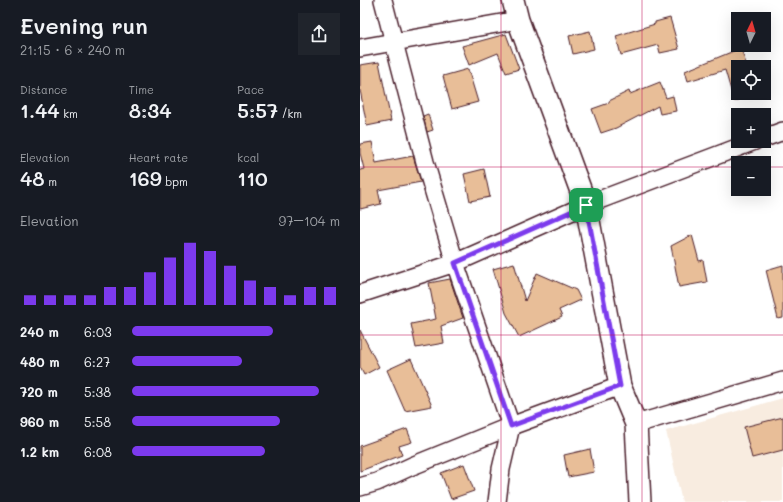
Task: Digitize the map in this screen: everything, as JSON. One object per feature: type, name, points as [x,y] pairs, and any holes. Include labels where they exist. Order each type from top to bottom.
[{"type":"street","points":[[383,0],[425,162],[455,263],[511,426],[501,469],[497,502]]},
{"type":"street","points":[[513,0],[518,20],[586,205],[620,386],[636,424],[640,502]]},
{"type":"street","points":[[360,48],[518,20]]},
{"type":"street","points":[[771,135],[783,130]]},
{"type":"street","points":[[360,294],[455,263],[586,205],[737,148]]},
{"type":"street","points":[[636,424],[783,381]]},
{"type":"street","points":[[360,487],[377,482],[412,466],[511,426],[620,386]]},
{"type":"shaded area","points":[[783,398],[783,502],[682,502],[666,431]]},
{"type":"building","points":[[670,18],[679,49],[660,53],[658,45],[621,55],[616,36]]},
{"type":"building","points":[[590,31],[594,49],[573,54],[569,36]]},
{"type":"building","points":[[506,34],[519,69],[506,73],[498,53],[469,65],[462,46]]},
{"type":"building","points":[[731,52],[742,52],[745,60],[731,60],[731,91],[725,70],[688,81],[685,71]]},
{"type":"building","points":[[379,62],[391,121],[367,126],[360,90],[360,65]]},
{"type":"building","points":[[468,69],[478,102],[452,109],[443,76]]},
{"type":"building","points":[[660,82],[666,98],[673,96],[676,111],[660,114],[658,106],[616,128],[601,133],[592,109],[609,103],[609,101],[629,91],[630,94]]},
{"type":"building","points":[[428,114],[433,130],[427,132],[423,116]]},
{"type":"building","points":[[372,142],[376,163],[413,156],[421,182],[378,190],[381,204],[360,209],[360,170],[364,169],[360,153],[360,144]]},
{"type":"building","points":[[484,169],[490,197],[470,201],[464,174]]},
{"type":"building","points":[[692,235],[699,261],[703,260],[707,282],[679,287],[671,246]]},
{"type":"building","points":[[514,263],[525,301],[537,273],[576,290],[581,300],[559,310],[562,317],[519,337],[506,313],[493,269]]},
{"type":"building","points":[[783,265],[783,318],[778,319],[766,270]]},
{"type":"building","points":[[450,279],[463,318],[441,326],[444,343],[416,348],[411,324],[436,319],[429,283]]},
{"type":"building","points":[[360,330],[379,367],[364,375],[360,367]]},
{"type":"building","points":[[411,359],[432,406],[405,411],[387,370]]},
{"type":"building","points":[[783,417],[783,450],[752,458],[744,427]]},
{"type":"building","points":[[407,429],[412,442],[399,446],[402,455],[360,471],[360,446]]},
{"type":"building","points":[[590,449],[594,472],[568,477],[564,455]]},
{"type":"building","points":[[464,464],[474,491],[451,499],[441,473]]},
{"type":"route","points":[[586,205],[620,386],[511,426],[455,263],[586,205]]}]
